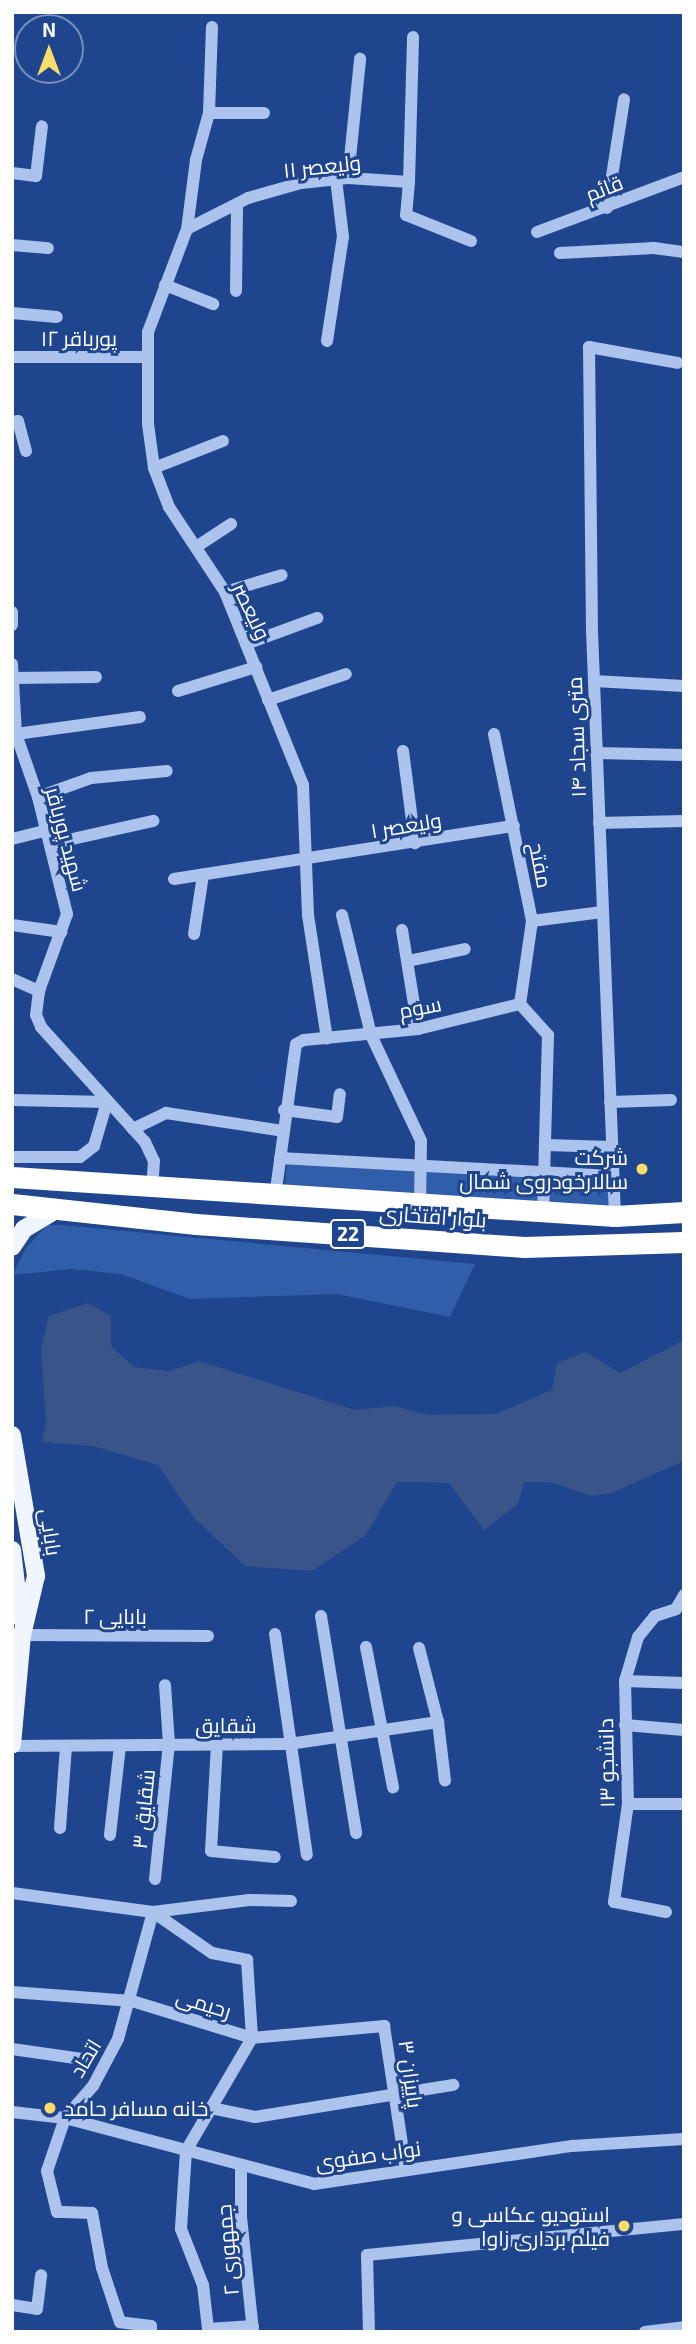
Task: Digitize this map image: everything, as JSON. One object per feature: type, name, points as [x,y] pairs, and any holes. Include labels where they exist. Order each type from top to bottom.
[{"type":"highway","name":"بلوار افتخاری","points":[[12,1177],[275,1197],[615,1216],[684,1212]]},
{"type":"highway","points":[[345,1201],[407,1214],[411,1220],[403,1232],[368,1236]]},
{"type":"highway","name":"بلوار افتخاری","points":[[12,1204],[196,1224],[524,1247],[684,1242]]},
{"type":"highway","points":[[461,1207],[442,1214],[438,1230],[446,1235],[500,1237],[524,1247]]},
{"type":"main road","points":[[14,1238],[57,1209]]},
{"type":"main road","name":"بابایی","points":[[12,1435],[36,1576],[22,1635],[12,1746]]},
{"type":"main road","name":"بابایی","points":[[13,1559],[16,1607],[22,1635]]},
{"type":"street","name":"ولیعصر","points":[[212,27],[209,113],[196,160],[187,229],[148,332],[145,357],[154,468],[169,507],[225,592],[303,785],[304,860],[327,1039]]},
{"type":"street","points":[[413,37],[406,215],[471,241]]},
{"type":"street","points":[[327,341],[344,237],[342,178],[360,59]]},
{"type":"street","points":[[607,208],[624,99]]},
{"type":"street","points":[[209,113],[264,113]]},
{"type":"street","points":[[12,173],[36,176],[41,126]]},
{"type":"street","name":"قائم","points":[[537,232],[684,177]]},
{"type":"street","name":"ولیعصر ۱۱","points":[[187,229],[237,204],[301,183],[342,178],[409,182]]},
{"type":"street","points":[[236,291],[237,204]]},
{"type":"street","points":[[12,245],[48,248]]},
{"type":"street","points":[[560,253],[654,248],[684,252]]},
{"type":"street","points":[[165,285],[213,304]]},
{"type":"street","points":[[12,313],[57,317]]},
{"type":"street","name":"۱۴ متری سجاد","points":[[615,1216],[598,823],[589,346],[678,363]]},
{"type":"street","name":"پورباقر ۱۲","points":[[12,357],[145,357]]},
{"type":"street","points":[[12,422],[18,421],[26,451]]},
{"type":"street","points":[[154,468],[223,441]]},
{"type":"street","points":[[195,547],[232,524]]},
{"type":"street","points":[[225,592],[282,575]]},
{"type":"street","points":[[12,612],[12,625]]},
{"type":"street","points":[[246,644],[317,618]]},
{"type":"street","name":"شهید پورباقر","points":[[12,664],[15,738],[38,797],[67,914],[38,991],[36,1016],[41,1027],[145,1142],[154,1161],[152,1187]]},
{"type":"street","points":[[178,691],[256,667]]},
{"type":"street","points":[[268,700],[346,674]]},
{"type":"street","points":[[13,678],[96,677]]},
{"type":"street","points":[[594,681],[684,686]]},
{"type":"street","points":[[15,738],[140,717]]},
{"type":"street","name":"مفتح","points":[[494,734],[532,921],[520,1004]]},
{"type":"street","points":[[403,751],[415,843]]},
{"type":"street","points":[[596,753],[684,755]]},
{"type":"street","points":[[38,797],[91,778],[167,771]]},
{"type":"street","points":[[50,844],[153,821]]},
{"type":"street","points":[[598,823],[684,821]]},
{"type":"street","name":"ولیعصر ۱","points":[[174,879],[514,826]]},
{"type":"street","points":[[12,839],[47,830]]},
{"type":"street","points":[[194,934],[203,875]]},
{"type":"street","points":[[532,921],[602,912]]},
{"type":"street","points":[[342,915],[371,1035],[421,1141],[420,1203]]},
{"type":"street","points":[[12,925],[62,933]]},
{"type":"street","points":[[402,930],[418,1028]]},
{"type":"street","points":[[408,961],[465,950]]},
{"type":"street","points":[[12,979],[38,991]]},
{"type":"street","points":[[520,1004],[548,1035],[543,1212]]},
{"type":"street","name":"سوم","points":[[327,1039],[418,1028],[520,1004]]},
{"type":"street","points":[[275,1197],[284,1110],[296,1044],[327,1039]]},
{"type":"street","points":[[284,1110],[337,1117],[340,1094]]},
{"type":"street","points":[[12,1157],[80,1157],[94,1146],[107,1102],[13,1100]]},
{"type":"street","points":[[610,1102],[671,1100]]},
{"type":"street","points":[[132,1129],[166,1113],[283,1131]]},
{"type":"street","points":[[546,1145],[612,1147]]},
{"type":"street","points":[[280,1158],[420,1168],[613,1176]]},
{"type":"street","name":"دانشجو ۱۳","points":[[666,1912],[614,1902],[628,1804],[625,1681],[638,1637],[655,1616],[676,1609],[684,1595]]},
{"type":"street","points":[[321,1616],[356,1833]]},
{"type":"street","points":[[275,1634],[307,1855]]},
{"type":"street","name":"بابایی ۲","points":[[22,1635],[208,1636]]},
{"type":"street","points":[[366,1647],[393,1787]]},
{"type":"street","points":[[419,1648],[438,1722],[445,1781]]},
{"type":"street","points":[[625,1681],[684,1683]]},
{"type":"street","name":"شقایق ۳","points":[[155,1879],[169,1744],[165,1685]]},
{"type":"street","name":"شقایق","points":[[12,1746],[289,1744],[438,1722]]},
{"type":"street","points":[[625,1726],[684,1730]]},
{"type":"street","points":[[217,1744],[211,1851],[275,1857]]},
{"type":"street","points":[[110,1835],[120,1746]]},
{"type":"street","points":[[60,1828],[65,1747]]},
{"type":"street","points":[[628,1804],[684,1804]]},
{"type":"street","points":[[12,1893],[153,1912],[249,1900],[291,1900]]},
{"type":"street","points":[[153,1912],[212,1953],[247,1960],[252,2038],[186,2151],[181,2229],[203,2285],[208,2329],[253,2329]]},
{"type":"street","name":"اتحاد","points":[[151,2332],[151,2326],[120,2322],[102,2268],[92,2213],[57,2212],[47,2171],[65,2118],[93,2086],[118,2039],[132,2001],[153,1912]]},
{"type":"street","name":"رحیمی","points":[[12,1992],[132,2001],[252,2038],[384,2026]]},
{"type":"street","name":"پاییزان ۳","points":[[384,2026],[406,2169]]},
{"type":"street","points":[[12,2049],[82,2059]]},
{"type":"street","points":[[211,2108],[255,2117],[453,2085]]},
{"type":"street","name":"نواب صفوی","points":[[12,2112],[65,2118],[314,2184],[572,2146],[684,2139]]},
{"type":"street","name":"جمهوری ۲","points":[[241,2165],[241,2217],[253,2329]]},
{"type":"street","points":[[369,2332],[367,2255],[684,2224]]},
{"type":"street","points":[[12,2305],[37,2309],[41,2275]]},
{"type":"street","points":[[645,2332],[684,2327]]},
{"type":"shaded area","points":[[287,1162],[611,1177],[612,1211],[285,1188]]},
{"type":"shaded area","points":[[47,1225],[475,1264],[450,1317],[337,1294],[190,1299],[121,1274],[71,1269],[13,1275],[25,1249]]},
{"type":"shaded area","points":[[88,1303],[111,1316],[111,1346],[134,1367],[170,1371],[199,1361],[355,1410],[395,1406],[428,1415],[496,1414],[552,1390],[557,1363],[585,1352],[620,1373],[684,1340],[684,1461],[611,1493],[591,1496],[553,1483],[524,1482],[518,1504],[484,1530],[449,1483],[397,1482],[366,1535],[312,1571],[245,1566],[194,1518],[158,1465],[93,1446],[42,1442],[46,1422],[41,1349],[49,1316]]},
{"type":"place","name":"شرکت سالارخودروی شمال","points":[[642,1169]]},
{"type":"place","name":"خانه مسافر حامد","points":[[50,2108]]},
{"type":"place","name":"استودیو عکاسی و فیلم برداری زاوا","points":[[624,2226]]}]
